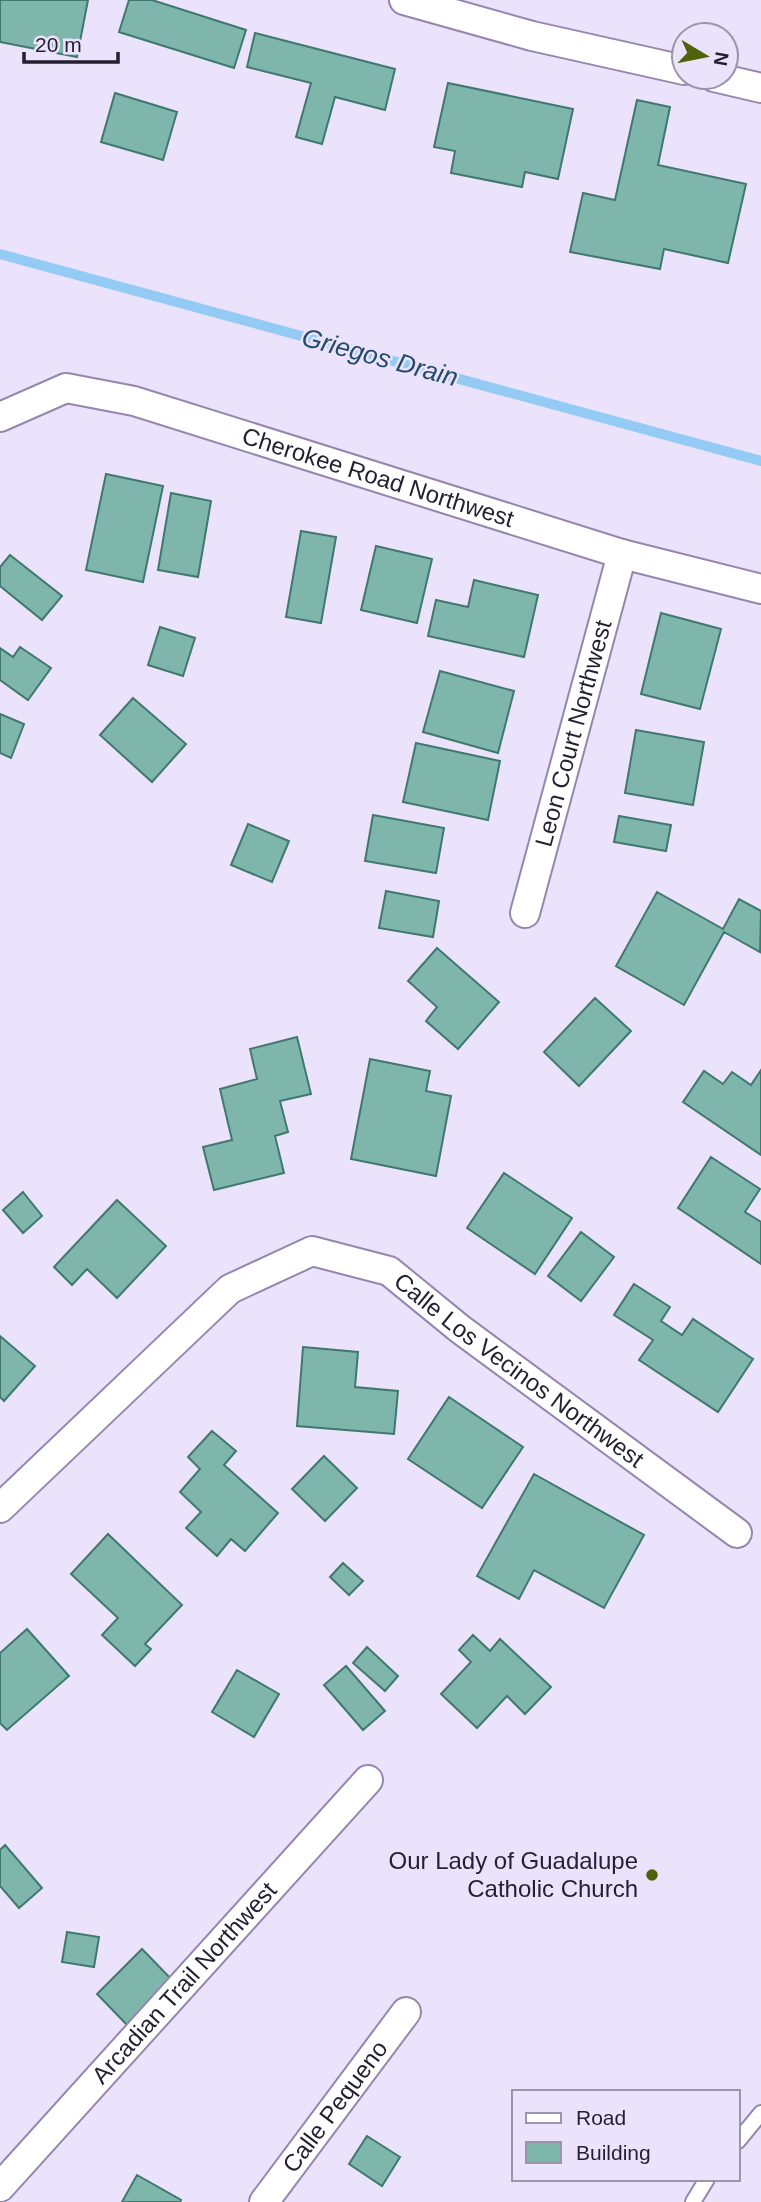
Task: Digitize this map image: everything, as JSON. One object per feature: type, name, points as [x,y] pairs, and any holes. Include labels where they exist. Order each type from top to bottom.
[{"type":"street","points":[[404,0],[532,36],[670,67]]},
{"type":"street","points":[[740,83],[761,88]]},
{"type":"street","name":"Cherokee Road Northwest","points":[[0,417],[66,388],[134,401],[622,554],[761,589]]},
{"type":"street","name":"Leon Court Northwest","points":[[526,913],[622,554]]},
{"type":"street","name":"Calle Los Vecinos Northwest","points":[[0,1508],[230,1289],[312,1251],[389,1271],[460,1329],[737,1533]]},
{"type":"street","name":"Arcadian Trail Northwest","points":[[0,2187],[368,1780]]},
{"type":"street","name":"Calle Pequeno","points":[[264,2202],[406,2012]]},
{"type":"lane","points":[[740,2139],[761,2113]]},
{"type":"lane","points":[[692,2202],[706,2181]]},
{"type":"building","points":[[0,0],[88,0],[77,57],[0,42]]},
{"type":"building","points":[[129,0],[152,0],[246,30],[234,68],[119,32]]},
{"type":"building","points":[[255,33],[395,69],[385,110],[335,97],[322,144],[296,137],[311,83],[247,67]]},
{"type":"building","points":[[448,83],[573,109],[558,179],[525,172],[522,187],[451,173],[455,151],[434,147]]},
{"type":"building","points":[[115,93],[177,112],[163,160],[101,142]]},
{"type":"building","points":[[637,100],[670,107],[658,165],[746,184],[728,263],[664,249],[660,269],[570,252],[583,193],[615,200]]},
{"type":"building","points":[[106,474],[163,486],[143,582],[86,570]]},
{"type":"building","points":[[171,493],[211,501],[198,577],[158,570]]},
{"type":"building","points":[[301,531],[336,537],[321,623],[286,617]]},
{"type":"building","points":[[376,546],[432,559],[417,623],[361,610]]},
{"type":"building","points":[[10,555],[62,596],[42,620],[0,586],[0,567]]},
{"type":"building","points":[[474,580],[538,595],[524,657],[428,636],[436,600],[468,607]]},
{"type":"building","points":[[661,613],[721,629],[700,709],[641,694]]},
{"type":"building","points":[[160,627],[195,638],[183,676],[148,665]]},
{"type":"building","points":[[20,647],[51,668],[28,700],[0,680],[0,648],[13,657]]},
{"type":"building","points":[[440,671],[514,691],[498,753],[423,732]]},
{"type":"building","points":[[133,698],[186,744],[152,782],[100,735]]},
{"type":"building","points":[[0,714],[24,724],[11,758],[0,753]]},
{"type":"building","points":[[636,730],[704,742],[693,805],[625,793]]},
{"type":"building","points":[[416,743],[500,761],[488,820],[403,802]]},
{"type":"building","points":[[373,815],[444,828],[436,873],[365,861]]},
{"type":"building","points":[[619,816],[671,825],[666,851],[614,842]]},
{"type":"building","points":[[248,824],[289,841],[272,882],[231,865]]},
{"type":"building","points":[[386,891],[439,901],[433,937],[379,928]]},
{"type":"building","points":[[657,892],[723,929],[739,899],[761,911],[760,952],[724,932],[684,1005],[616,966]]},
{"type":"building","points":[[437,948],[499,1002],[458,1049],[426,1021],[437,1007],[408,981]]},
{"type":"building","points":[[595,998],[631,1031],[579,1086],[544,1052]]},
{"type":"building","points":[[297,1037],[311,1094],[280,1101],[288,1132],[275,1136],[284,1173],[214,1190],[203,1147],[232,1140],[220,1089],[257,1079],[250,1049]]},
{"type":"building","points":[[370,1059],[430,1071],[426,1091],[451,1096],[436,1176],[351,1159]]},
{"type":"building","points":[[761,1070],[761,1155],[683,1102],[704,1071],[723,1084],[732,1072],[751,1085]]},
{"type":"building","points":[[711,1157],[760,1189],[745,1212],[761,1222],[761,1264],[678,1208]]},
{"type":"building","points":[[504,1173],[572,1218],[535,1274],[467,1228]]},
{"type":"building","points":[[23,1192],[42,1216],[23,1233],[3,1210]]},
{"type":"building","points":[[117,1200],[166,1246],[117,1298],[87,1269],[72,1285],[54,1267]]},
{"type":"building","points":[[581,1232],[614,1257],[581,1301],[548,1276]]},
{"type":"building","points":[[634,1284],[670,1307],[661,1321],[682,1335],[693,1319],[753,1359],[718,1412],[639,1360],[653,1340],[614,1315]]},
{"type":"building","points":[[0,1336],[35,1366],[4,1401],[0,1397]]},
{"type":"building","points":[[303,1347],[358,1352],[355,1387],[398,1391],[394,1434],[297,1426]]},
{"type":"building","points":[[449,1397],[523,1447],[482,1508],[408,1459]]},
{"type":"building","points":[[212,1431],[236,1451],[224,1465],[278,1513],[245,1551],[231,1539],[217,1556],[186,1528],[201,1512],[180,1492],[200,1469],[188,1457]]},
{"type":"building","points":[[324,1456],[357,1488],[325,1521],[292,1489]]},
{"type":"building","points":[[534,1474],[644,1535],[604,1608],[534,1570],[519,1599],[477,1576]]},
{"type":"building","points":[[108,1534],[182,1605],[145,1644],[151,1649],[135,1666],[102,1635],[118,1618],[71,1574]]},
{"type":"building","points":[[343,1563],[363,1581],[349,1595],[330,1577]]},
{"type":"building","points":[[27,1629],[69,1676],[7,1730],[0,1723],[0,1653]]},
{"type":"building","points":[[473,1635],[490,1651],[500,1639],[551,1687],[525,1714],[507,1696],[477,1728],[441,1694],[471,1662],[459,1650]]},
{"type":"building","points":[[367,1647],[398,1676],[385,1691],[353,1663]]},
{"type":"building","points":[[346,1666],[385,1711],[363,1730],[324,1685]]},
{"type":"building","points":[[237,1670],[279,1694],[254,1737],[212,1712]]},
{"type":"building","points":[[5,1845],[42,1888],[19,1908],[0,1886],[0,1850]]},
{"type":"building","points":[[67,1932],[99,1937],[94,1967],[62,1962]]},
{"type":"building","points":[[142,1949],[177,1985],[132,2030],[97,1994]]},
{"type":"building","points":[[367,2136],[400,2157],[382,2186],[349,2164]]},
{"type":"building","points":[[137,2175],[181,2200],[180,2202],[122,2202]]},
{"type":"waterway","name":"Griegos Drain","points":[[0,254],[761,461]]},
{"type":"place","name":"Our Lady of Guadalupe Catholic Church","points":[[652,1875]]}]
